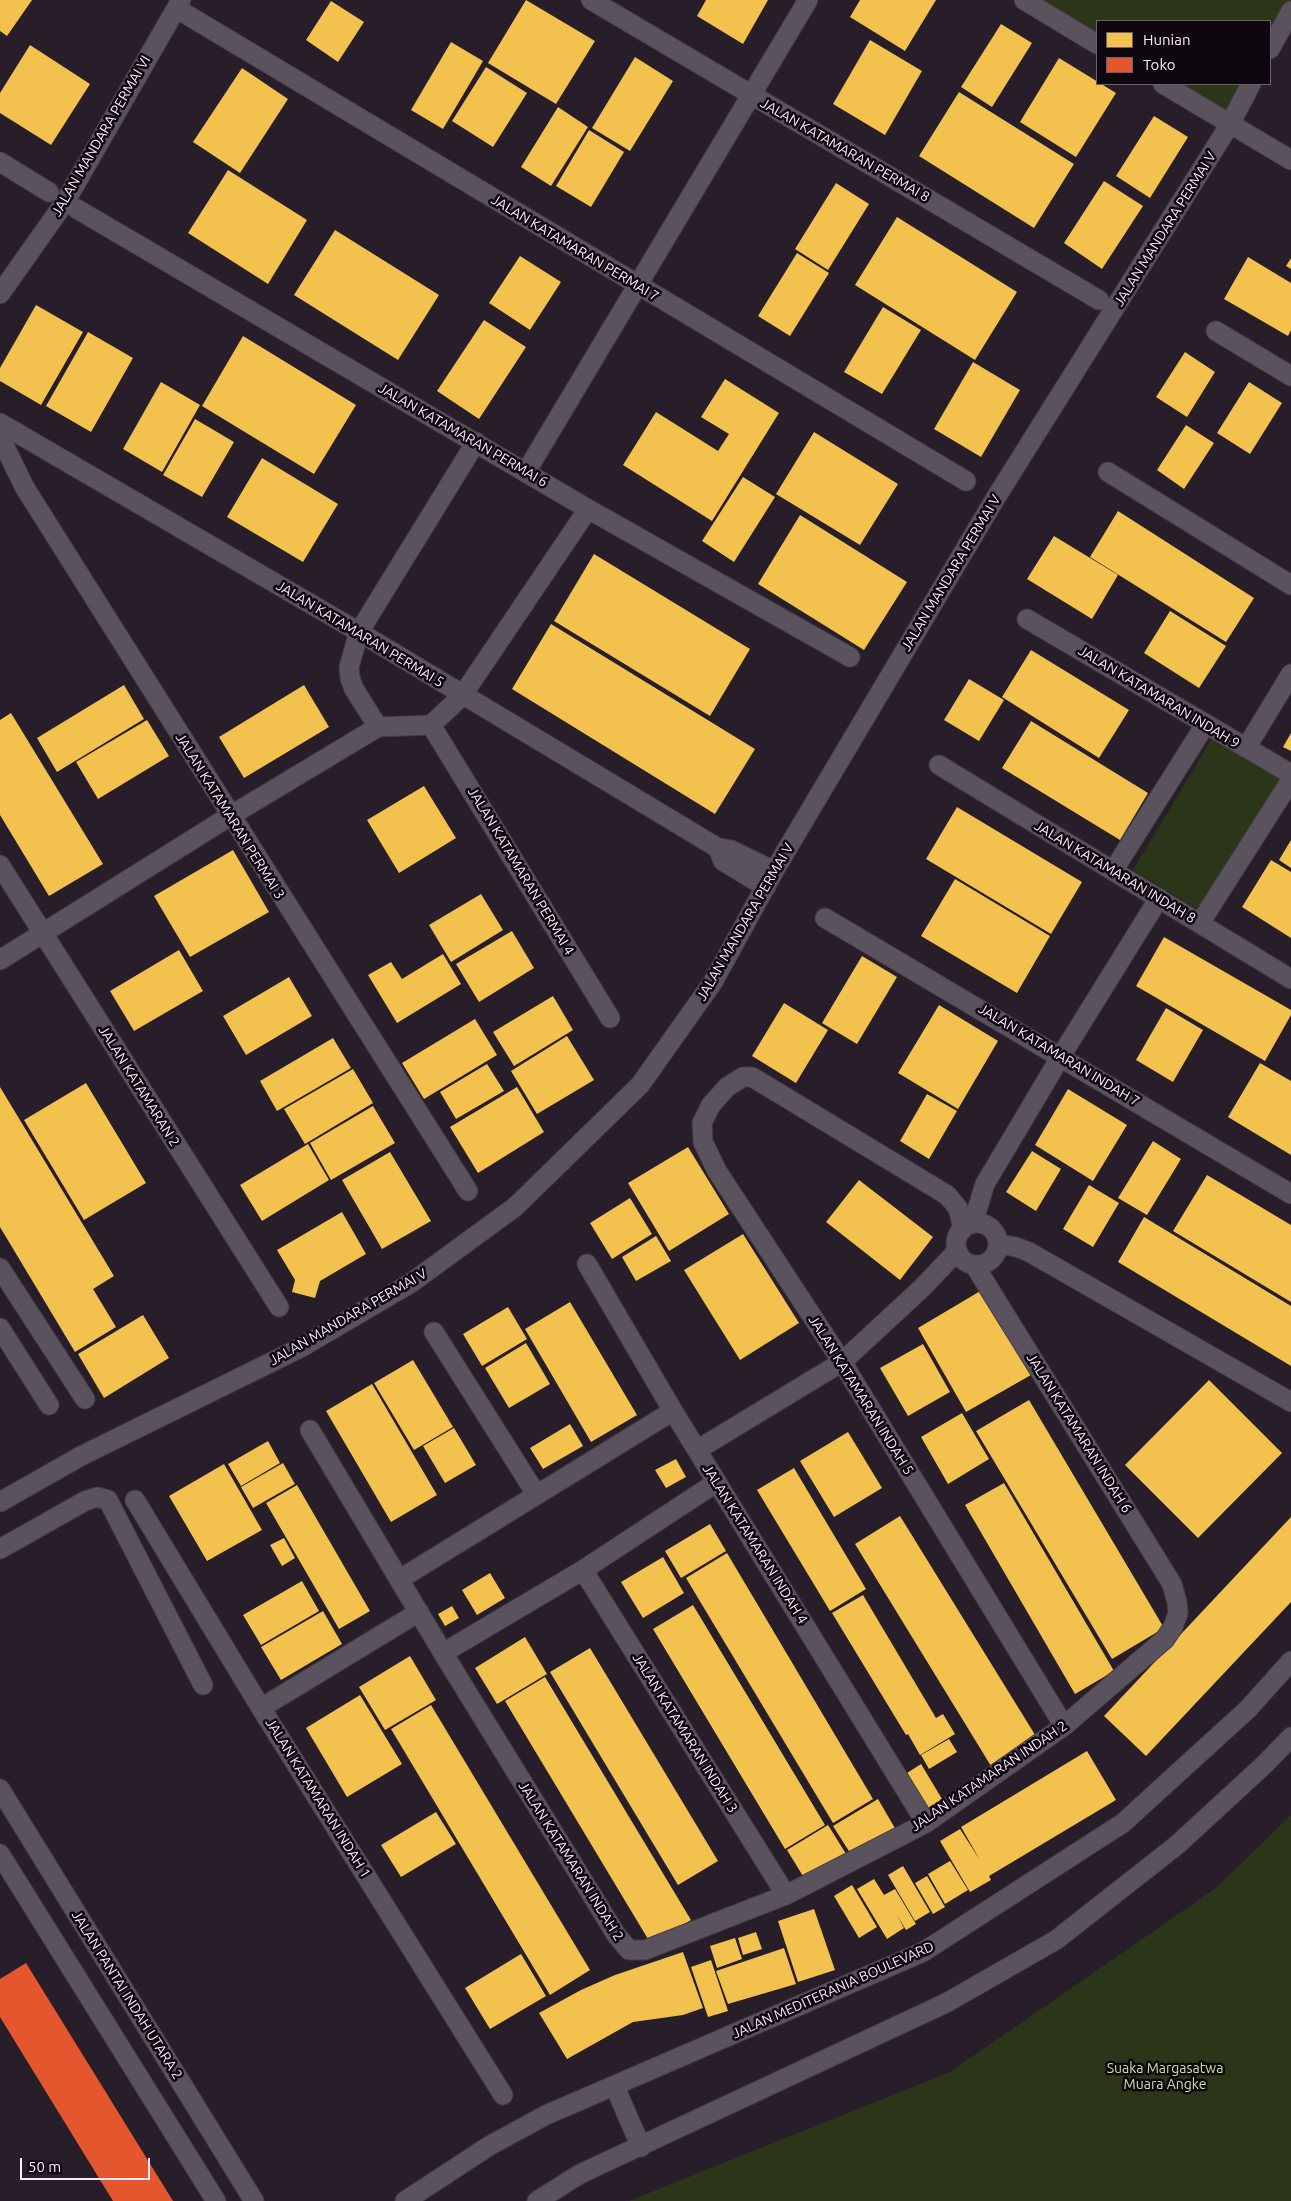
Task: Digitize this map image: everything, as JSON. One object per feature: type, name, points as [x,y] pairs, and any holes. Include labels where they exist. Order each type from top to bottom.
[{"type":"street","name":"JALAN KATAMARAN PERMAI 8","points":[[591,0],[1099,300]]},
{"type":"street","points":[[526,472],[808,0]]},
{"type":"street","points":[[1024,0],[1096,43]]},
{"type":"street","name":"JALAN KATAMARAN PERMAI 7","points":[[174,4],[636,285],[966,481]]},
{"type":"street","name":"JALAN MANDARA PERMAI VI","points":[[0,294],[65,202],[174,4]]},
{"type":"street","points":[[1271,47],[1291,11]]},
{"type":"street","points":[[1165,85],[1291,160]]},
{"type":"street","name":"JALAN MANDARA PERMAI V","points":[[0,1502],[81,1456],[302,1347],[411,1283],[515,1207],[640,1085],[713,982],[770,879],[996,499],[1230,124],[1250,85]]},
{"type":"street","points":[[0,162],[49,192]]},
{"type":"street","name":"JALAN KATAMARAN PERMAI 6","points":[[77,209],[588,509],[850,657]]},
{"type":"street","points":[[1216,331],[1291,376]]},
{"type":"street","name":"JALAN KATAMARAN PERMAI 5","points":[[0,423],[359,632],[462,696],[718,848],[723,861],[770,879]]},
{"type":"street","name":"JALAN KATAMARAN PERMAI 3","points":[[0,437],[24,488],[468,1191]]},
{"type":"street","points":[[378,727],[354,689],[350,678],[349,667],[359,632],[476,442]]},
{"type":"street","points":[[1108,472],[1290,582]]},
{"type":"street","points":[[0,960],[230,816],[378,727],[431,725],[462,696],[588,509]]},
{"type":"street","name":"JALAN KATAMARAN INDAH 9","points":[[1027,619],[1291,774]]},
{"type":"street","points":[[1246,748],[1291,674]]},
{"type":"street","name":"JALAN KATAMARAN PERMAI 4","points":[[431,725],[610,1018]]},
{"type":"street","points":[[1113,870],[1205,725]]},
{"type":"street","name":"JALAN KATAMARAN INDAH 8","points":[[939,765],[1291,979]]},
{"type":"street","points":[[1200,923],[1291,780]]},
{"type":"street","name":"JALAN KATAMARAN 2","points":[[0,865],[279,1307]]},
{"type":"street","points":[[968,1226],[986,1225],[995,1232],[999,1244],[996,1256],[987,1264],[975,1266],[964,1261],[957,1251],[956,1239],[968,1226],[985,1184],[1061,1056],[1159,898]]},
{"type":"street","name":"JALAN KATAMARAN INDAH 7","points":[[825,918],[1061,1056],[1291,1194]]},
{"type":"street","name":"JALAN KATAMARAN INDAH 5","points":[[968,1226],[958,1208],[947,1195],[752,1077],[743,1077],[735,1081],[718,1096],[702,1123],[703,1142],[718,1171],[842,1362],[1064,1726]]},
{"type":"street","points":[[999,1244],[1029,1252],[1291,1402]]},
{"type":"street","points":[[698,1450],[842,1362],[923,1287],[957,1251]]},
{"type":"street","name":"JALAN KATAMARAN INDAH 4","points":[[587,1264],[673,1411],[926,1823]]},
{"type":"street","name":"JALAN KATAMARAN INDAH 6","points":[[975,1266],[1164,1570],[1172,1584],[1178,1602]]},
{"type":"street","points":[[0,1268],[86,1399]]},
{"type":"street","points":[[0,1328],[49,1405]]},
{"type":"street","points":[[434,1332],[536,1494]]},
{"type":"street","points":[[400,1579],[673,1411]]},
{"type":"street","name":"JALAN KATAMARAN INDAH 2","points":[[310,1430],[443,1653],[616,1936],[629,1950],[645,1950],[786,1896],[926,1823],[1064,1726],[1165,1638],[1173,1627],[1178,1613],[1178,1602]]},
{"type":"street","points":[[443,1653],[583,1570],[717,1482]]},
{"type":"street","points":[[0,1549],[84,1501],[97,1497],[108,1500],[203,1685]]},
{"type":"street","name":"JALAN KATAMARAN INDAH 1","points":[[135,1500],[261,1708],[503,2095]]},
{"type":"street","name":"JALAN KATAMARAN INDAH 3","points":[[583,1570],[786,1896]]},
{"type":"street","points":[[261,1708],[419,1612]]},
{"type":"street","name":"JALAN MEDITERANIA BOULEVARD","points":[[405,2201],[489,2146],[546,2115],[615,2087],[923,1952],[1123,1823],[1248,1709],[1291,1661]]},
{"type":"street","points":[[537,2201],[580,2174],[946,2003],[1056,1940],[1177,1845],[1266,1763],[1291,1737]]},
{"type":"street","name":"JALAN PANTAI INDAH UTARA 2","points":[[0,1789],[254,2201]]},
{"type":"street","points":[[0,1854],[216,2201]]},
{"type":"street","points":[[615,2087],[641,2147]]},
{"type":"green space","points":[[1041,0],[1291,0],[1291,18],[1271,52],[1271,20],[1096,20],[1096,32]]},
{"type":"green space","points":[[1183,85],[1251,85],[1233,115]]},
{"type":"green space","points":[[1213,737],[1286,782],[1207,915],[1133,870]]},
{"type":"green space","name":"Suaka Margasatwa Muara Angke","points":[[1291,1815],[1291,2201],[629,2201],[950,2072],[1216,1888]]},
{"type":"building: Hunian","points":[[0,0],[32,0],[7,36],[0,31]]},
{"type":"building: Hunian","points":[[526,0],[595,41],[556,104],[488,63]]},
{"type":"building: Hunian","points":[[706,0],[768,0],[743,44],[697,16]]},
{"type":"building: Hunian","points":[[860,0],[936,0],[905,51],[850,17]]},
{"type":"building: Hunian","points":[[331,1],[364,22],[338,62],[306,40]]},
{"type":"building: Hunian","points":[[1001,24],[1032,43],[992,107],[961,87]]},
{"type":"building: Hunian","points":[[870,40],[922,71],[885,135],[833,104]]},
{"type":"building: Hunian","points":[[451,42],[483,61],[443,129],[411,110]]},
{"type":"building: Hunian","points":[[30,45],[90,84],[51,145],[0,113],[0,93]]},
{"type":"building: Hunian","points":[[635,57],[673,81],[630,151],[592,128]]},
{"type":"building: Hunian","points":[[1059,58],[1096,81],[1096,85],[1103,85],[1116,93],[1076,157],[1020,122]]},
{"type":"building: Hunian","points":[[486,67],[527,93],[493,147],[452,121]]},
{"type":"building: Hunian","points":[[242,68],[288,99],[240,173],[193,142]]},
{"type":"building: Hunian","points":[[959,92],[1074,164],[1034,228],[919,156]]},
{"type":"building: Hunian","points":[[558,107],[588,127],[551,186],[521,167]]},
{"type":"building: Hunian","points":[[1154,116],[1188,137],[1150,198],[1116,176]]},
{"type":"building: Hunian","points":[[589,130],[624,152],[591,207],[556,186]]},
{"type":"building: Hunian","points":[[228,170],[307,220],[268,284],[188,233]]},
{"type":"building: Hunian","points":[[1104,181],[1143,206],[1102,269],[1064,243]]},
{"type":"building: Hunian","points":[[836,183],[869,204],[828,270],[795,249]]},
{"type":"building: Hunian","points":[[897,217],[1017,292],[975,360],[855,285]]},
{"type":"building: Hunian","points":[[335,230],[439,295],[398,360],[294,295]]},
{"type":"building: Hunian","points":[[797,253],[829,273],[790,336],[758,316]]},
{"type":"building: Hunian","points":[[520,256],[561,282],[530,330],[489,303]]},
{"type":"building: Hunian","points":[[1248,257],[1291,283],[1291,330],[1288,336],[1224,299]]},
{"type":"building: Hunian","points":[[1291,258],[1291,269],[1286,266]]},
{"type":"building: Hunian","points":[[36,305],[83,332],[41,405],[0,381],[0,368]]},
{"type":"building: Hunian","points":[[883,307],[921,330],[882,394],[844,372]]},
{"type":"building: Hunian","points":[[484,320],[526,347],[479,419],[437,391]]},
{"type":"building: Hunian","points":[[88,332],[133,358],[91,432],[46,406]]},
{"type":"building: Hunian","points":[[243,336],[356,405],[314,474],[202,406]]},
{"type":"building: Hunian","points":[[1185,352],[1215,372],[1187,417],[1156,397]]},
{"type":"building: Hunian","points":[[973,362],[1020,390],[981,457],[934,429]]},
{"type":"building: Hunian","points":[[725,379],[779,413],[712,521],[623,465],[656,412],[718,451],[729,434],[701,417]]},
{"type":"building: Hunian","points":[[161,382],[200,405],[162,472],[123,449]]},
{"type":"building: Hunian","points":[[1249,382],[1282,403],[1250,454],[1217,433]]},
{"type":"building: Hunian","points":[[195,419],[234,442],[202,497],[163,475]]},
{"type":"building: Hunian","points":[[1186,425],[1214,443],[1184,489],[1157,470]]},
{"type":"building: Hunian","points":[[814,432],[898,484],[860,545],[776,494]]},
{"type":"building: Hunian","points":[[262,458],[338,504],[303,562],[227,517]]},
{"type":"building: Hunian","points":[[743,477],[775,497],[734,562],[702,541]]},
{"type":"building: Hunian","points":[[1118,511],[1254,598],[1226,642],[1090,557]]},
{"type":"building: Hunian","points":[[800,515],[907,582],[864,650],[758,584]]},
{"type":"building: Hunian","points":[[1054,536],[1118,575],[1092,619],[1027,579]]},
{"type":"building: Hunian","points":[[594,554],[750,649],[710,716],[554,621]]},
{"type":"building: Hunian","points":[[1170,611],[1226,646],[1199,688],[1144,653]]},
{"type":"building: Hunian","points":[[551,624],[755,749],[715,814],[512,689]]},
{"type":"building: Hunian","points":[[1031,650],[1129,710],[1099,758],[1002,697]]},
{"type":"building: Hunian","points":[[969,679],[1004,700],[979,741],[944,720]]},
{"type":"building: Hunian","points":[[124,685],[144,719],[57,772],[37,738]]},
{"type":"building: Hunian","points":[[304,685],[329,727],[244,778],[219,737]]},
{"type":"building: Hunian","points":[[11,713],[103,864],[49,896],[0,815],[0,720]]},
{"type":"building: Hunian","points":[[147,720],[169,756],[98,799],[76,762]]},
{"type":"building: Hunian","points":[[1031,721],[1148,793],[1120,840],[1002,768]]},
{"type":"building: Hunian","points":[[1291,733],[1291,751],[1283,747]]},
{"type":"building: Hunian","points":[[424,786],[456,838],[399,873],[367,820]]},
{"type":"building: Hunian","points":[[957,807],[1082,882],[1051,934],[926,859]]},
{"type":"building: Hunian","points":[[1291,840],[1291,868],[1279,860]]},
{"type":"building: Hunian","points":[[233,850],[269,912],[190,957],[154,896]]},
{"type":"building: Hunian","points":[[1271,860],[1291,872],[1291,938],[1242,907]]},
{"type":"building: Hunian","points":[[955,879],[1050,936],[1017,993],[921,936]]},
{"type":"building: Hunian","points":[[481,894],[503,930],[451,962],[429,925]]},
{"type":"building: Hunian","points":[[512,931],[534,968],[479,1002],[456,964]]},
{"type":"building: Hunian","points":[[1164,937],[1291,1010],[1291,1015],[1265,1061],[1136,986]]},
{"type":"building: Hunian","points":[[179,950],[203,991],[134,1031],[110,991]]},
{"type":"building: Hunian","points":[[443,954],[461,984],[397,1023],[368,975],[391,962],[402,979]]},
{"type":"building: Hunian","points":[[862,956],[897,977],[857,1044],[822,1023]]},
{"type":"building: Hunian","points":[[289,977],[312,1016],[246,1055],[223,1016]]},
{"type":"building: Hunian","points":[[553,996],[573,1030],[514,1066],[493,1032]]},
{"type":"building: Hunian","points":[[784,1003],[828,1030],[796,1083],[752,1056]]},
{"type":"building: Hunian","points":[[939,1005],[998,1041],[958,1109],[898,1073]]},
{"type":"building: Hunian","points":[[1166,1008],[1203,1030],[1173,1082],[1136,1060]]},
{"type":"building: Hunian","points":[[475,1019],[497,1055],[424,1099],[402,1063]]},
{"type":"building: Hunian","points":[[567,1036],[594,1080],[537,1114],[511,1071]]},
{"type":"building: Hunian","points":[[333,1038],[351,1068],[277,1111],[260,1081]]},
{"type":"building: Hunian","points":[[1260,1063],[1291,1081],[1291,1155],[1228,1117]]},
{"type":"building: Hunian","points":[[487,1064],[504,1091],[456,1119],[440,1092]]},
{"type":"building: Hunian","points":[[353,1069],[373,1103],[305,1144],[284,1109]]},
{"type":"building: Hunian","points":[[86,1083],[146,1183],[84,1220],[24,1120]]},
{"type":"building: Hunian","points":[[0,1087],[114,1276],[93,1289],[116,1327],[75,1352],[0,1227]]},
{"type":"building: Hunian","points":[[517,1087],[544,1132],[478,1173],[450,1127]]},
{"type":"building: Hunian","points":[[1068,1089],[1127,1125],[1093,1181],[1035,1145]]},
{"type":"building: Hunian","points":[[927,1094],[957,1111],[929,1159],[900,1141]]},
{"type":"building: Hunian","points":[[373,1106],[395,1143],[331,1180],[310,1143]]},
{"type":"building: Hunian","points":[[1153,1141],[1181,1159],[1147,1215],[1118,1198]]},
{"type":"building: Hunian","points":[[308,1144],[329,1180],[262,1221],[240,1185]]},
{"type":"building: Hunian","points":[[688,1147],[729,1214],[669,1251],[628,1183]]},
{"type":"building: Hunian","points":[[1032,1151],[1061,1169],[1036,1211],[1006,1192]]},
{"type":"building: Hunian","points":[[390,1152],[431,1221],[382,1249],[342,1180]]},
{"type":"building: Hunian","points":[[1207,1175],[1291,1225],[1291,1302],[1173,1231]]},
{"type":"building: Hunian","points":[[859,1180],[933,1237],[900,1280],[826,1222]]},
{"type":"building: Hunian","points":[[1089,1185],[1119,1203],[1093,1247],[1063,1229]]},
{"type":"building: Hunian","points":[[630,1198],[652,1234],[612,1259],[590,1223]]},
{"type":"building: Hunian","points":[[342,1212],[366,1254],[320,1281],[315,1298],[292,1292],[295,1280],[277,1250]]},
{"type":"building: Hunian","points":[[1144,1217],[1291,1306],[1291,1366],[1118,1262]]},
{"type":"building: Hunian","points":[[743,1234],[799,1323],[740,1360],[684,1270]]},
{"type":"building: Hunian","points":[[656,1236],[671,1261],[636,1281],[622,1257]]},
{"type":"building: Hunian","points":[[982,1290],[1031,1375],[966,1412],[918,1328]]},
{"type":"building: Hunian","points":[[570,1302],[637,1415],[591,1442],[525,1329]]},
{"type":"building: Hunian","points":[[508,1307],[527,1339],[482,1366],[463,1334]]},
{"type":"building: Hunian","points":[[143,1315],[169,1358],[104,1398],[78,1354]]},
{"type":"building: Hunian","points":[[526,1343],[550,1384],[509,1408],[485,1368]]},
{"type":"building: Hunian","points":[[923,1344],[950,1392],[908,1416],[880,1368]]},
{"type":"building: Hunian","points":[[413,1360],[453,1427],[414,1450],[374,1383]]},
{"type":"building: Hunian","points":[[1209,1380],[1282,1453],[1198,1538],[1125,1465]]},
{"type":"building: Hunian","points":[[372,1384],[437,1495],[391,1522],[326,1411]]},
{"type":"building: Hunian","points":[[1029,1400],[1164,1628],[1112,1659],[976,1431]]},
{"type":"building: Hunian","points":[[962,1413],[989,1459],[948,1484],[921,1437]]},
{"type":"building: Hunian","points":[[570,1424],[583,1446],[543,1469],[530,1448]]},
{"type":"building: Hunian","points":[[454,1428],[476,1465],[445,1483],[423,1446]]},
{"type":"building: Hunian","points":[[848,1432],[882,1488],[834,1517],[800,1461]]},
{"type":"building: Hunian","points":[[268,1441],[280,1463],[241,1486],[228,1464]]},
{"type":"building: Hunian","points":[[676,1459],[686,1477],[666,1488],[655,1470]]},
{"type":"building: Hunian","points":[[283,1463],[295,1484],[253,1508],[241,1487]]},
{"type":"building: Hunian","points":[[224,1464],[262,1530],[207,1561],[169,1496]]},
{"type":"building: Hunian","points":[[794,1468],[866,1589],[830,1611],[757,1490]]},
{"type":"building: Hunian","points":[[1004,1483],[1114,1671],[1075,1694],[965,1505]]},
{"type":"building: Hunian","points":[[297,1485],[370,1611],[339,1629],[266,1503]]},
{"type":"building: Hunian","points":[[900,1516],[1037,1738],[991,1766],[855,1544]]},
{"type":"building: Hunian","points":[[1291,1517],[1291,1602],[1146,1756],[1104,1716]]},
{"type":"building: Hunian","points":[[710,1524],[726,1551],[681,1578],[665,1551]]},
{"type":"building: Hunian","points":[[284,1538],[295,1558],[282,1566],[270,1545]]},
{"type":"building: Hunian","points":[[727,1553],[873,1799],[833,1823],[686,1578]]},
{"type":"building: Hunian","points":[[663,1557],[684,1593],[643,1618],[621,1582]]},
{"type":"building: Hunian","points":[[490,1573],[505,1598],[477,1615],[462,1590]]},
{"type":"building: Hunian","points":[[302,1581],[319,1611],[261,1645],[243,1615]]},
{"type":"building: Hunian","points":[[863,1595],[936,1718],[943,1714],[955,1734],[920,1755],[832,1613]]},
{"type":"building: Hunian","points":[[693,1605],[825,1825],[785,1849],[653,1629]]},
{"type":"building: Hunian","points":[[452,1606],[459,1618],[445,1626],[438,1614]]},
{"type":"building: Hunian","points":[[323,1611],[342,1644],[281,1680],[261,1647]]},
{"type":"building: Hunian","points":[[525,1637],[547,1674],[497,1704],[475,1668]]},
{"type":"building: Hunian","points":[[590,1648],[718,1861],[678,1885],[550,1672]]},
{"type":"building: Hunian","points":[[410,1656],[436,1700],[385,1730],[359,1687]]},
{"type":"building: Hunian","points":[[545,1677],[691,1920],[651,1944],[505,1701]]},
{"type":"building: Hunian","points":[[360,1695],[402,1764],[347,1797],[306,1728]]},
{"type":"building: Hunian","points":[[431,1705],[590,1970],[550,1995],[391,1729]]},
{"type":"building: Hunian","points":[[949,1739],[957,1752],[929,1769],[921,1755]]},
{"type":"building: Hunian","points":[[1087,1751],[1116,1800],[989,1876],[991,1880],[970,1892],[940,1841],[960,1829],[980,1860],[961,1827]]},
{"type":"building: Hunian","points":[[921,1764],[942,1799],[925,1810],[904,1775]]},
{"type":"building: Hunian","points":[[878,1799],[896,1830],[852,1856],[833,1826]]},
{"type":"building: Hunian","points":[[436,1812],[456,1844],[401,1877],[381,1845]]},
{"type":"building: Hunian","points":[[828,1825],[848,1857],[806,1881],[787,1850]]},
{"type":"building: Hunian","points":[[950,1861],[968,1890],[945,1904],[928,1874]]},
{"type":"building: Hunian","points":[[903,1866],[930,1912],[915,1921],[888,1875]]},
{"type":"building: Hunian","points":[[927,1876],[945,1907],[933,1914],[915,1883]]},
{"type":"building: Hunian","points":[[874,1879],[884,1895],[895,1889],[916,1924],[906,1930],[897,1915],[904,1928],[887,1939],[857,1889]]},
{"type":"building: Hunian","points":[[852,1885],[877,1927],[859,1938],[834,1896]]},
{"type":"building: Hunian","points":[[814,1909],[835,1970],[798,1982],[778,1921]]},
{"type":"building: Hunian","points":[[756,1932],[762,1949],[743,1955],[738,1938]]},
{"type":"building: Hunian","points":[[735,1938],[742,1959],[717,1968],[710,1946]]},
{"type":"building: Hunian","points":[[784,1948],[796,1984],[728,2004],[716,1971]]},
{"type":"building: Hunian","points":[[683,1952],[703,2008],[683,2015],[633,2022],[567,2059],[539,2013],[581,1990],[615,1975]]},
{"type":"building: Hunian","points":[[521,1954],[546,1996],[490,2029],[465,1988]]},
{"type":"building: Hunian","points":[[711,1960],[728,2011],[708,2017],[691,1967]]},
{"type":"building: Toko","points":[[26,1963],[173,2201],[113,2201],[0,2017],[0,1979]]}]
